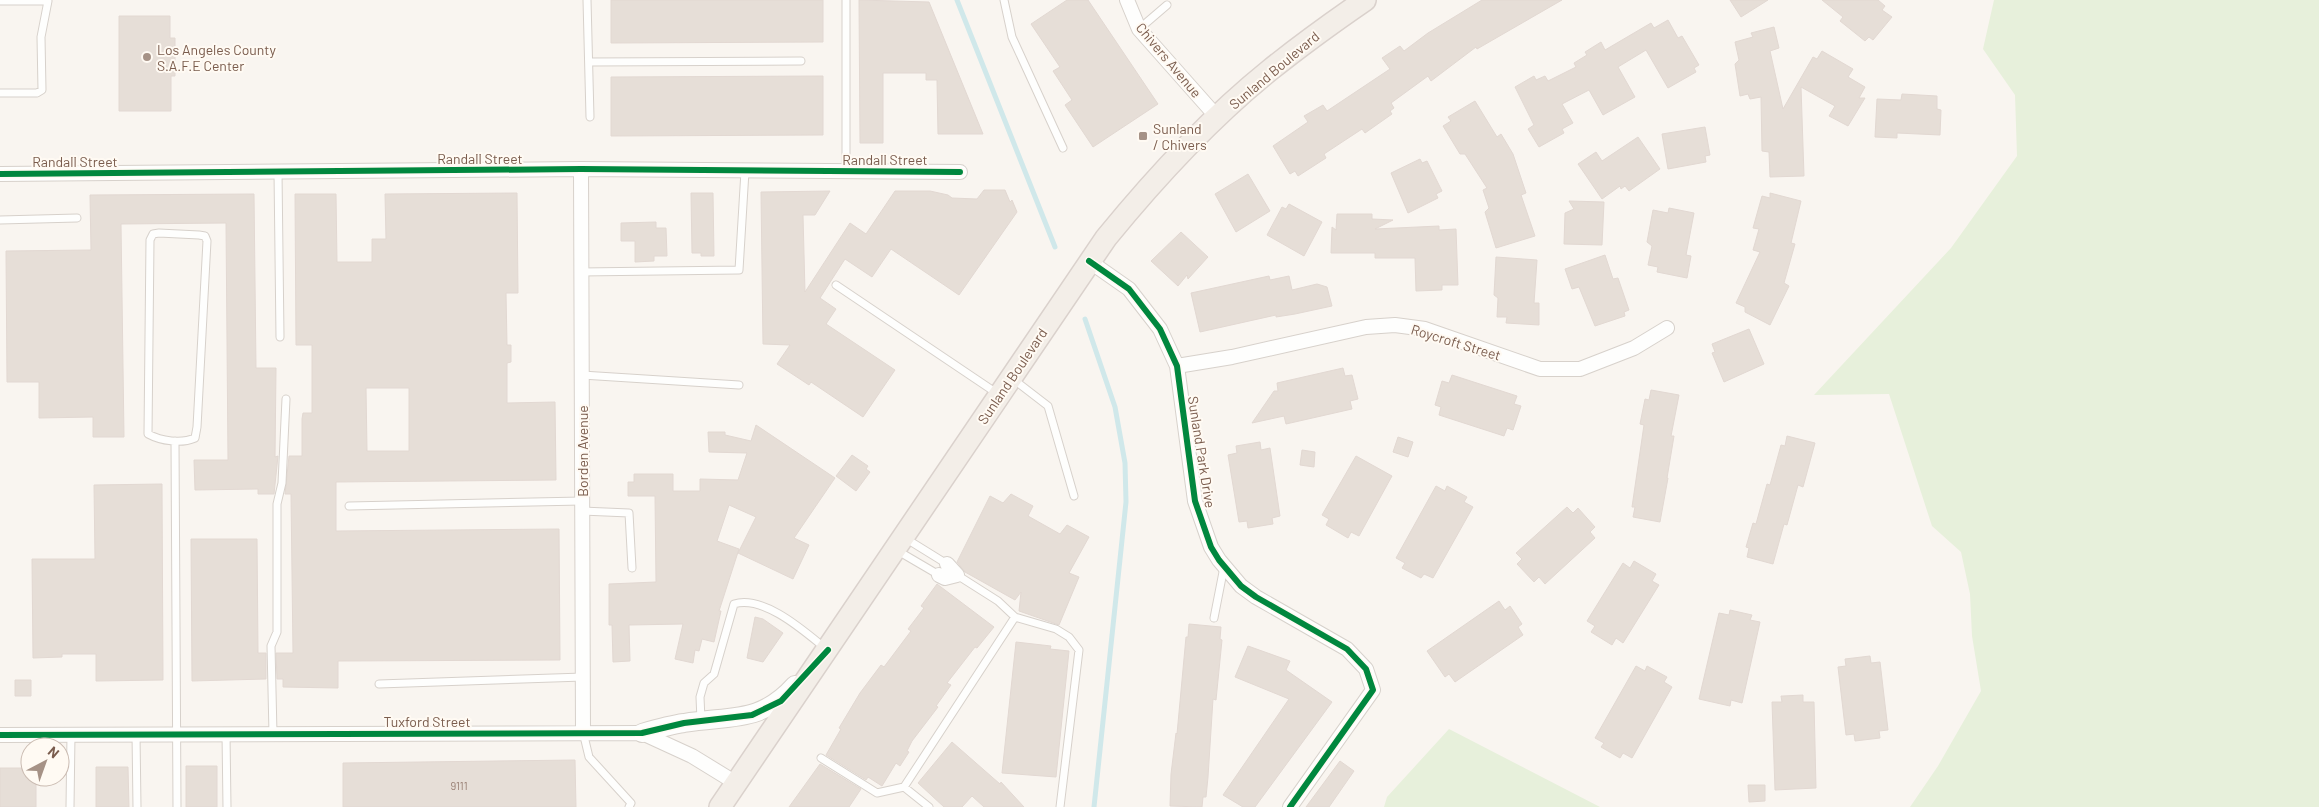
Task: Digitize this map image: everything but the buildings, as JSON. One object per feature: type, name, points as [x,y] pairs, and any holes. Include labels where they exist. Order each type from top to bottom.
[{"type":"main road","name":"Sunland Boulevard","points":[[720,807],[828,650],[1089,261],[1144,192],[1217,117],[1268,71],[1309,39],[1365,0]]},
{"type":"street","name":"Chivers Avenue","points":[[1127,0],[1139,29],[1217,117]]},
{"type":"street","name":"Randall Street","points":[[0,174],[581,170],[960,172]]},
{"type":"street","name":"Borden Avenue","points":[[581,170],[583,732]]},
{"type":"street","name":"Sunland Park Drive","points":[[1089,261],[1129,289],[1160,329],[1177,366],[1195,501],[1211,547],[1241,586],[1348,649],[1366,669],[1373,690],[1290,807]]},
{"type":"street","name":"Roycroft Street","points":[[1177,366],[1232,357],[1366,327],[1395,325],[1425,329],[1540,369],[1580,369],[1634,348],[1668,328]]},
{"type":"street","points":[[943,570],[957,575]]},
{"type":"street","name":"Tuxford Street","points":[[0,735],[642,733],[701,721],[752,715],[781,701],[828,650]]},
{"type":"street","name":"Tuxford Street","points":[[642,733],[692,756],[736,783]]},
{"type":"lane","points":[[0,1],[48,0],[40,37],[42,90],[37,93],[0,92]]},
{"type":"lane","points":[[588,0],[590,117]]},
{"type":"lane","points":[[846,0],[846,172]]},
{"type":"lane","points":[[1004,0],[1012,36],[1063,148]]},
{"type":"lane","points":[[1139,29],[1166,5]]},
{"type":"lane","points":[[589,62],[801,61]]},
{"type":"lane","points":[[581,272],[739,270],[745,171]]},
{"type":"lane","points":[[278,172],[280,337]]},
{"type":"lane","points":[[0,220],[77,218]]},
{"type":"lane","points":[[159,233],[200,235],[205,236],[207,241],[197,427],[195,438],[189,441],[175,441],[156,438],[148,434],[150,240],[152,234],[159,233]]},
{"type":"lane","points":[[836,285],[1005,386],[1048,406],[1074,496]]},
{"type":"lane","points":[[582,375],[739,385]]},
{"type":"lane","points":[[273,734],[271,646],[276,632],[277,504],[282,483],[286,399]]},
{"type":"lane","points":[[175,441],[175,734],[177,807]]},
{"type":"lane","points":[[350,506],[582,506],[629,513],[632,568]]},
{"type":"lane","points":[[899,544],[943,570]]},
{"type":"lane","points":[[899,544],[943,570]]},
{"type":"lane","points":[[1214,618],[1224,566]]},
{"type":"lane","points":[[957,575],[998,601],[1015,617],[1056,629],[1069,637],[1079,650],[1060,807]]},
{"type":"lane","points":[[701,721],[700,697],[704,683],[714,674],[734,604],[743,601],[780,613],[828,650]]},
{"type":"lane","points":[[821,758],[877,793],[904,787],[1015,617]]},
{"type":"lane","points":[[380,684],[583,677]]},
{"type":"lane","points":[[583,732],[589,757],[631,803],[629,807]]},
{"type":"lane","points":[[136,734],[137,807]]},
{"type":"lane","points":[[226,734],[227,807]]},
{"type":"lane","points":[[70,807],[71,735]]},
{"type":"lane","points":[[904,787],[929,807]]},
{"type":"green space","points":[[1994,0],[2319,0],[2319,807],[1910,807],[1938,766],[1981,691],[1972,636],[1970,594],[1961,552],[1932,526],[1889,394],[1814,395],[1951,248],[2017,156],[2015,95],[1983,49]]},
{"type":"green space","points":[[1449,729],[1600,807],[1384,807],[1387,797]]},
{"type":"waterway","points":[[957,0],[1055,247]]},
{"type":"waterway","points":[[1085,319],[1115,407],[1125,463],[1126,502],[1094,807]]},
{"type":"cycle path","points":[[0,174],[581,169],[960,172]]},
{"type":"cycle path","points":[[1089,261],[1129,289],[1160,329],[1177,366],[1195,501],[1211,547],[1219,560],[1241,586],[1256,597],[1347,649],[1366,669],[1373,690],[1290,807]]},
{"type":"cycle path","points":[[0,735],[642,733],[684,723],[752,715],[781,701],[828,650]]},
{"type":"place","name":"Los Angeles County S.A.F.E Center","points":[[147,57]]},
{"type":"place","name":"Sunland / Chivers","points":[[1143,136]]}]
